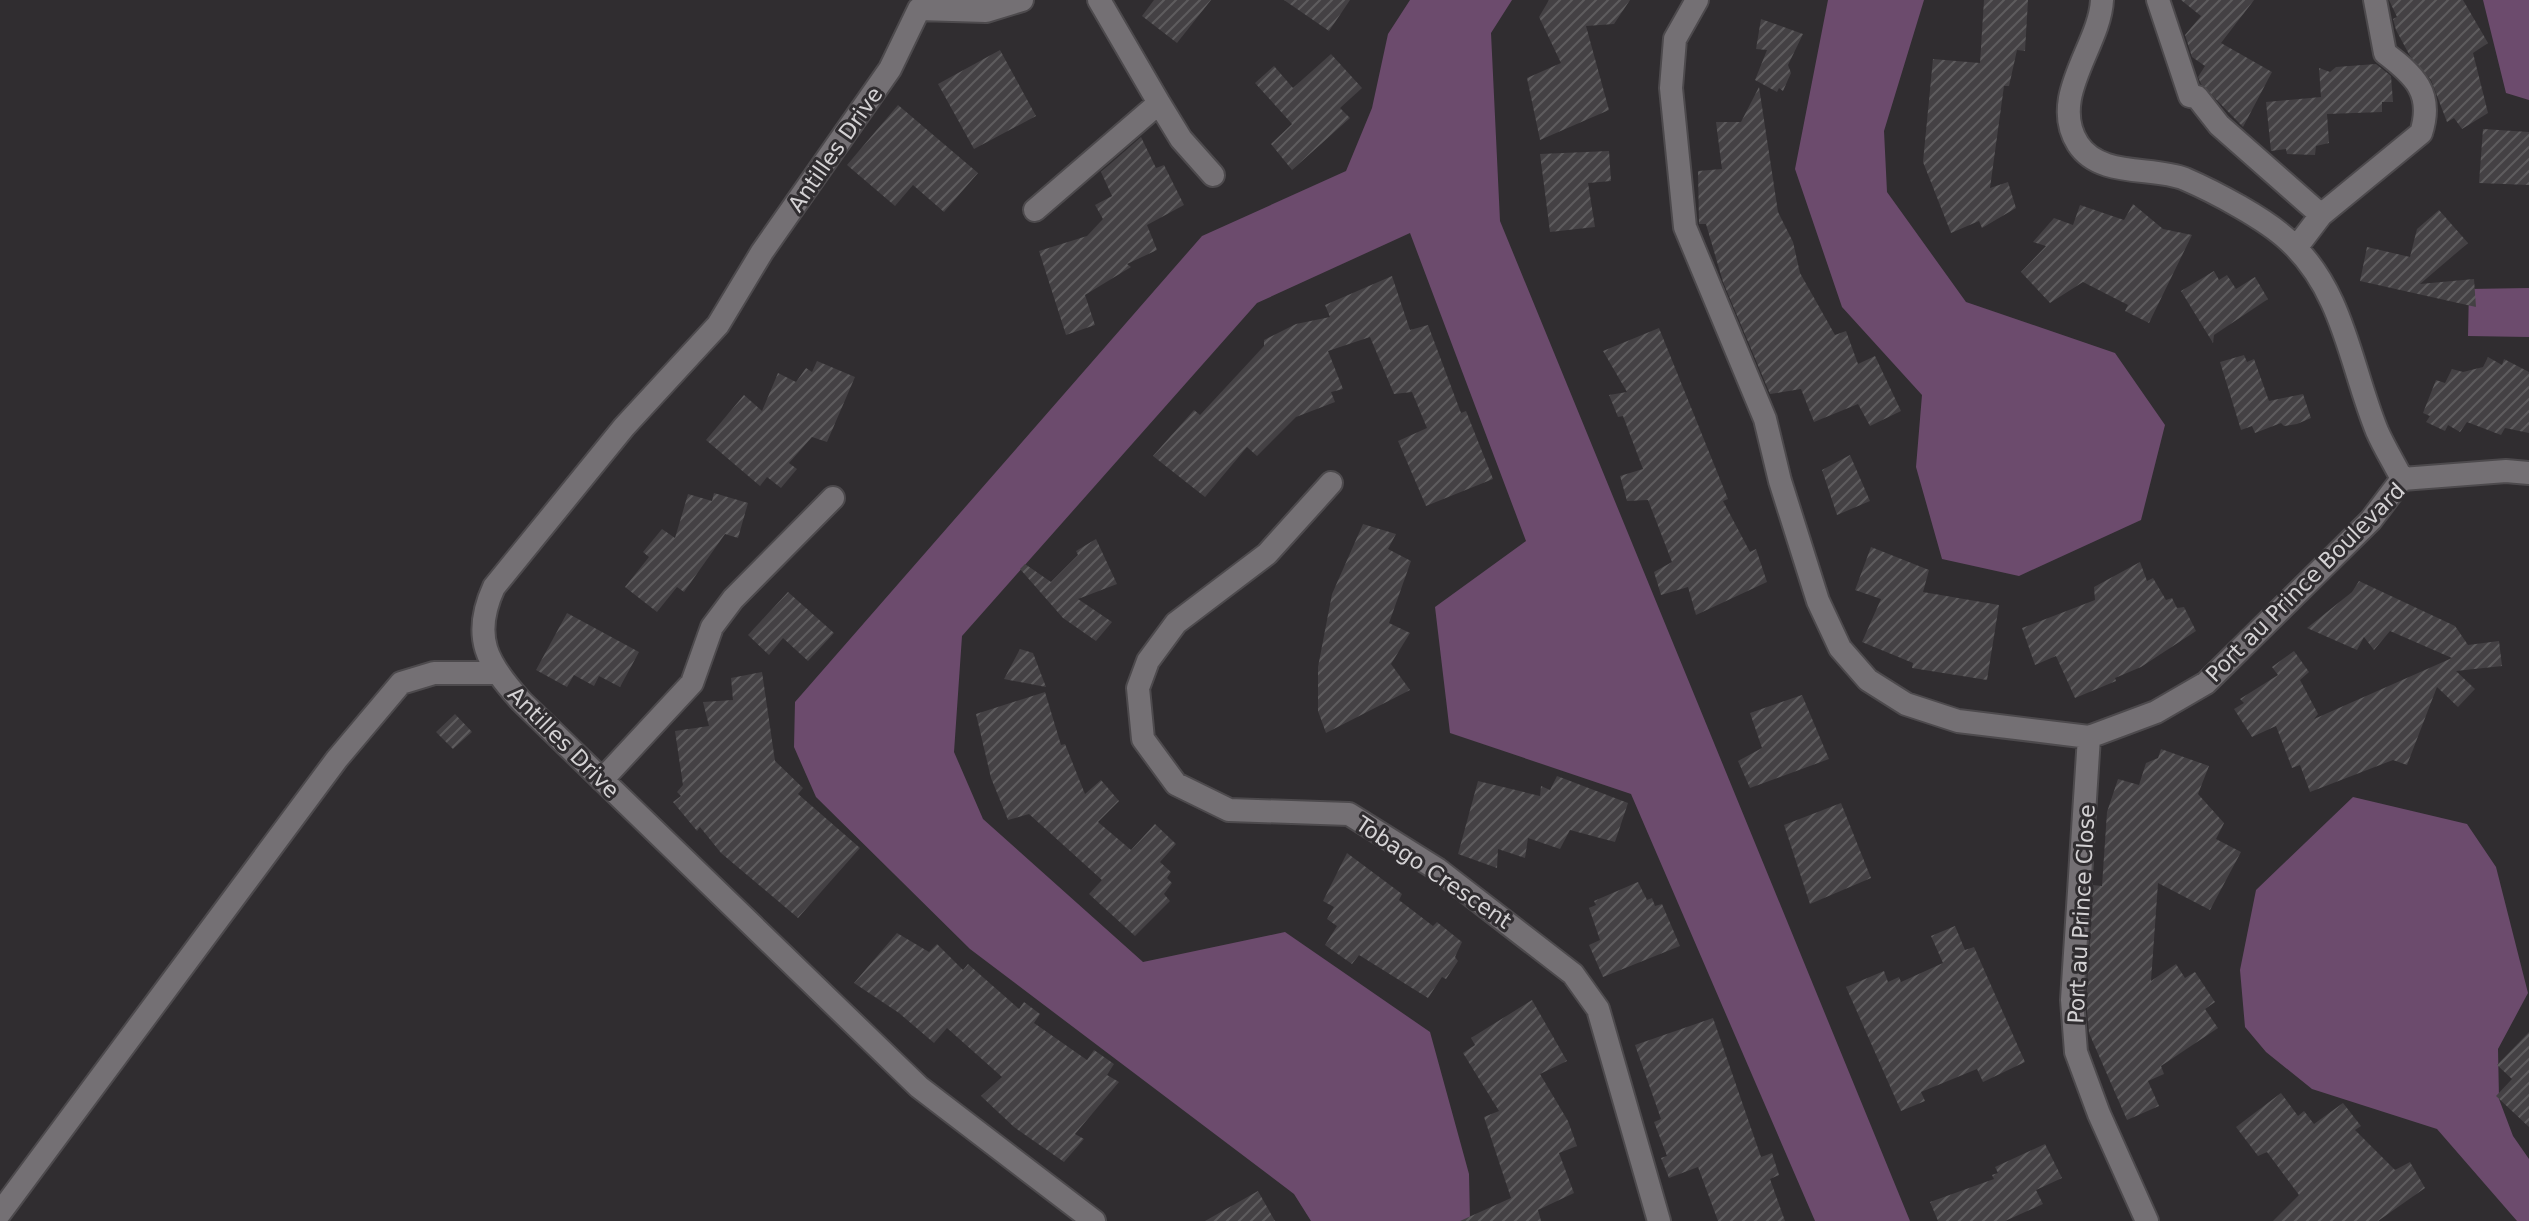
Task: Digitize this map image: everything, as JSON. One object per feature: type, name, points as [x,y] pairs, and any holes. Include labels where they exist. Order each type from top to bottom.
[{"type":"street","points":[[916,5],[986,11],[1022,0]]},
{"type":"street","points":[[1099,0],[1181,139],[1213,175]]},
{"type":"street","name":"Port au Prince Boulevard","points":[[1697,0],[1675,39],[1671,88],[1685,227],[1765,419],[1803,559],[1840,648],[1868,680],[1906,704],[1958,721],[2089,737],[2156,712],[2206,683],[2371,520],[2402,479],[2506,471],[2529,473]]},
{"type":"street","points":[[2102,0],[2098,25],[2073,85],[2070,113],[2077,142],[2100,161],[2183,178],[2232,204],[2296,248],[2317,269],[2334,306],[2377,430],[2402,479]]},
{"type":"street","points":[[2158,0],[2190,96],[2197,97],[2219,125],[2321,215]]},
{"type":"street","points":[[2296,248],[2321,215],[2409,144],[2421,133],[2425,121],[2426,106],[2415,76],[2385,53],[2375,0]]},
{"type":"street","name":"Antilles Drive","points":[[916,5],[890,69],[762,252],[718,325],[624,427],[494,587],[481,615],[484,643],[495,673],[919,1087],[1094,1221]]},
{"type":"street","points":[[1035,210],[1159,103]]},
{"type":"street","name":"Tobago Crescent","points":[[1331,483],[1267,554],[1176,623],[1148,661],[1138,688],[1143,739],[1176,784],[1229,810],[1349,814],[1437,869],[1573,974],[1598,1009],[1659,1221]]},
{"type":"street","points":[[602,780],[692,683],[712,627],[733,599],[833,498]]},
{"type":"street","points":[[0,1213],[337,759],[401,683],[434,673],[495,673]]},
{"type":"street","name":"Port au Prince Close","points":[[2089,737],[2072,1000],[2076,1052],[2099,1114],[2147,1221]]},
{"type":"shaded area","points":[[1410,0],[1512,0],[1491,33],[1500,221],[1910,1221],[1815,1221],[1631,794],[1450,733],[1435,607],[1526,541],[1410,233],[1257,303],[962,636],[954,752],[983,819],[1143,962],[1285,932],[1430,1032],[1469,1174],[1470,1221],[1311,1221],[1294,1194],[970,949],[816,797],[794,747],[795,702],[1202,236],[1346,171],[1372,108],[1388,34]]},
{"type":"shaded area","points":[[1828,0],[1924,0],[1884,131],[1887,192],[1966,302],[2115,353],[2165,425],[2141,520],[2019,576],[1942,559],[1916,467],[1922,395],[1842,307],[1795,169]]},
{"type":"shaded area","points":[[2483,0],[2529,0],[2529,100],[2506,93]]},
{"type":"shaded area","points":[[2529,288],[2529,337],[2468,336],[2469,289]]},
{"type":"shaded area","points":[[2353,797],[2467,824],[2496,867],[2528,993],[2498,1049],[2499,1099],[2513,1136],[2529,1159],[2529,1221],[2517,1221],[2437,1129],[2312,1089],[2266,1052],[2245,1027],[2240,970],[2256,890]]},
{"type":"building","points":[[1154,0],[1211,0],[1177,43],[1142,16]]},
{"type":"building","points":[[1284,0],[1350,0],[1329,31]]},
{"type":"building","points":[[1549,0],[1630,0],[1614,24],[1586,26],[1609,110],[1540,140],[1527,78],[1561,63],[1539,17]]},
{"type":"building","points":[[1984,0],[2028,0],[2025,51],[2017,50],[2009,86],[2004,86],[1990,188],[2008,182],[2016,208],[1982,228],[1979,221],[1951,233],[1923,162],[1933,59],[1980,63]]},
{"type":"building","points":[[2181,0],[2254,0],[2221,43],[2272,72],[2243,127],[2201,84],[2198,77],[2205,66],[2192,57],[2185,35],[2201,16]]},
{"type":"building","points":[[2389,0],[2463,0],[2488,43],[2473,53],[2488,113],[2462,129],[2454,118],[2447,122],[2431,80],[2410,56],[2396,30],[2393,19],[2397,17]]},
{"type":"building","points":[[1761,19],[1803,34],[1788,65],[1791,73],[1783,91],[1779,88],[1777,92],[1755,80],[1767,50],[1756,49]]},
{"type":"building","points":[[1000,50],[1036,116],[974,149],[938,84]]},
{"type":"building","points":[[1331,54],[1362,88],[1340,108],[1350,118],[1292,170],[1271,144],[1292,124],[1255,83],[1274,66],[1293,88]]},
{"type":"building","points":[[2376,64],[2391,76],[2393,102],[2382,102],[2382,112],[2327,114],[2329,143],[2316,146],[2315,155],[2287,154],[2286,149],[2271,151],[2266,102],[2321,97],[2319,68],[2330,72],[2336,67]]},
{"type":"building","points":[[1759,87],[1778,212],[1793,242],[1800,273],[1835,335],[1846,331],[1858,364],[1875,356],[1901,411],[1870,426],[1858,404],[1814,422],[1801,389],[1770,394],[1723,282],[1706,224],[1699,224],[1698,171],[1722,169],[1716,122],[1741,122]]},
{"type":"building","points":[[898,105],[978,173],[944,212],[913,185],[895,206],[847,165]]},
{"type":"building","points":[[2483,129],[2529,132],[2529,185],[2479,183]]},
{"type":"building","points":[[1141,137],[1156,168],[1164,165],[1184,205],[1147,225],[1157,250],[1127,264],[1131,267],[1085,295],[1095,325],[1066,335],[1039,251],[1087,236],[1103,219],[1095,205],[1112,196],[1101,172]]},
{"type":"building","points":[[1609,151],[1611,181],[1588,183],[1595,227],[1550,232],[1540,154]]},
{"type":"building","points":[[2133,204],[2163,229],[2192,235],[2149,323],[2125,311],[2128,305],[2083,282],[2050,303],[2021,272],[2046,246],[2033,242],[2054,218],[2073,225],[2080,205],[2124,220]]},
{"type":"building","points":[[2439,210],[2468,243],[2420,284],[2474,279],[2476,307],[2360,281],[2367,247],[2410,257],[2417,229]]},
{"type":"building","points":[[2214,271],[2219,280],[2227,275],[2236,289],[2255,277],[2268,299],[2214,335],[2213,343],[2181,291]]},
{"type":"building","points":[[1392,276],[1410,330],[1428,325],[1461,413],[1466,411],[1493,479],[1426,506],[1398,441],[1427,428],[1412,392],[1394,394],[1370,337],[1328,351],[1343,389],[1331,392],[1335,402],[1296,417],[1257,456],[1247,447],[1205,497],[1153,456],[1194,410],[1200,415],[1264,346],[1264,340],[1296,324],[1330,317],[1325,305]]},
{"type":"building","points":[[1659,328],[1728,499],[1723,501],[1750,552],[1756,549],[1767,582],[1696,615],[1688,587],[1661,595],[1654,572],[1672,562],[1648,500],[1627,501],[1620,476],[1643,469],[1623,416],[1618,417],[1609,395],[1627,392],[1603,351]]},
{"type":"building","points":[[2244,355],[2247,362],[2254,359],[2269,401],[2303,394],[2311,418],[2297,424],[2284,426],[2281,423],[2255,433],[2252,426],[2241,430],[2220,362]]},
{"type":"building","points":[[2488,357],[2502,365],[2504,359],[2529,372],[2529,433],[2505,428],[2501,435],[2467,422],[2460,432],[2448,425],[2445,431],[2426,422],[2430,416],[2423,413],[2436,380],[2445,383],[2452,369],[2463,372],[2483,367]]},
{"type":"building","points":[[817,361],[855,377],[827,442],[812,437],[789,463],[797,469],[781,488],[767,477],[760,486],[706,440],[744,395],[762,411],[778,373],[796,382],[806,368],[812,372]]},
{"type":"building","points":[[1850,455],[1870,501],[1837,515],[1822,470]]},
{"type":"building","points":[[714,493],[748,503],[738,538],[725,534],[684,592],[677,587],[657,612],[625,587],[649,557],[643,552],[662,529],[675,538],[688,494],[712,501]]},
{"type":"building","points":[[1363,524],[1396,534],[1388,549],[1411,561],[1389,623],[1410,633],[1391,664],[1410,690],[1326,733],[1318,711],[1318,667],[1332,594]]},
{"type":"building","points":[[1096,539],[1117,584],[1078,599],[1112,622],[1096,641],[1063,618],[1020,569],[1025,564],[1051,582],[1078,555],[1076,551]]},
{"type":"building","points":[[1871,547],[1929,570],[1923,592],[1999,605],[1987,680],[1912,668],[1913,663],[1862,642],[1881,599],[1855,590]]},
{"type":"building","points":[[2140,562],[2147,581],[2153,578],[2166,600],[2172,598],[2177,608],[2184,607],[2196,631],[2141,667],[2115,678],[2116,681],[2075,698],[2056,656],[2035,665],[2022,628],[2095,600],[2094,587]]},
{"type":"building","points":[[2359,581],[2455,626],[2468,645],[2499,641],[2502,666],[2456,671],[2475,689],[2458,707],[2437,687],[2407,765],[2393,760],[2310,792],[2300,765],[2292,768],[2276,726],[2252,737],[2234,709],[2244,703],[2240,699],[2278,675],[2272,667],[2294,651],[2309,672],[2300,680],[2318,714],[2314,719],[2452,658],[2390,631],[2374,650],[2364,637],[2357,650],[2307,628],[2352,592]]},
{"type":"building","points":[[788,592],[834,633],[808,661],[783,638],[769,655],[748,635]]},
{"type":"building","points":[[567,613],[639,652],[620,687],[599,676],[594,686],[574,675],[567,687],[536,670]]},
{"type":"building","points":[[1020,649],[1033,653],[1046,687],[1004,679]]},
{"type":"building","points":[[762,672],[775,761],[803,788],[798,794],[860,848],[798,918],[721,853],[700,827],[697,831],[673,802],[681,796],[677,792],[683,785],[675,731],[709,726],[703,702],[733,700],[731,678]]},
{"type":"building","points":[[1045,692],[1061,745],[1065,744],[1085,794],[1101,780],[1119,801],[1098,822],[1131,850],[1155,824],[1176,844],[1160,862],[1171,872],[1167,878],[1172,883],[1164,894],[1170,901],[1135,936],[1089,894],[1102,880],[1029,814],[1008,820],[991,778],[976,714]]},
{"type":"building","points":[[1802,695],[1829,759],[1750,788],[1738,761],[1762,748],[1750,713]]},
{"type":"building","points":[[455,714],[472,732],[453,749],[436,732]]},
{"type":"building","points":[[2161,749],[2209,766],[2198,794],[2224,823],[2216,839],[2241,852],[2210,910],[2158,883],[2151,981],[2176,964],[2185,978],[2195,972],[2215,1002],[2205,1009],[2218,1028],[2161,1066],[2164,1074],[2148,1081],[2159,1106],[2127,1120],[2089,1033],[2086,1000],[2093,885],[2102,886],[2107,812],[2118,779],[2139,785],[2146,763],[2158,758]]},
{"type":"building","points":[[1557,776],[1628,803],[1615,842],[1570,830],[1560,849],[1528,838],[1525,858],[1498,849],[1497,868],[1458,854],[1478,781],[1540,796],[1541,786],[1550,790]]},
{"type":"building","points":[[1841,803],[1871,878],[1810,904],[1784,825]]},
{"type":"building","points":[[1347,853],[1402,894],[1399,900],[1433,926],[1437,922],[1462,942],[1455,957],[1458,961],[1428,998],[1359,955],[1352,964],[1325,945],[1337,926],[1327,919],[1334,907],[1323,901]]},
{"type":"building","points":[[1638,882],[1647,900],[1652,898],[1655,906],[1662,904],[1680,946],[1603,977],[1589,945],[1600,940],[1589,908],[1596,905],[1594,901]]},
{"type":"building","points":[[1955,926],[1965,950],[1974,947],[2025,1062],[1983,1082],[1977,1069],[1921,1092],[1925,1101],[1901,1111],[1846,987],[1884,971],[1888,982],[1899,977],[1901,982],[1943,963],[1931,936]]},
{"type":"building","points":[[897,933],[929,952],[937,944],[963,970],[968,964],[1019,1009],[1024,1002],[1040,1014],[1034,1023],[1087,1060],[1094,1050],[1114,1064],[1107,1075],[1119,1082],[1075,1134],[1084,1139],[1064,1162],[1014,1127],[981,1096],[1002,1077],[947,1028],[934,1043],[899,1013],[854,983]]},
{"type":"building","points":[[1532,1000],[1567,1061],[1540,1074],[1568,1121],[1577,1146],[1559,1153],[1574,1193],[1538,1210],[1541,1221],[1460,1221],[1511,1198],[1484,1117],[1499,1111],[1463,1053],[1475,1045],[1471,1038]]},
{"type":"building","points":[[1713,1018],[1761,1157],[1772,1153],[1779,1175],[1770,1179],[1785,1221],[1718,1221],[1698,1167],[1669,1178],[1661,1158],[1667,1156],[1654,1122],[1661,1119],[1635,1045]]},
{"type":"building","points":[[2529,1032],[2529,1127],[2496,1096],[2512,1079],[2497,1065]]},
{"type":"building","points":[[2281,1093],[2298,1116],[2304,1111],[2314,1124],[2343,1103],[2361,1126],[2355,1130],[2395,1170],[2410,1162],[2425,1188],[2378,1221],[2273,1221],[2299,1195],[2267,1152],[2258,1156],[2236,1127]]},
{"type":"building","points":[[2045,1144],[2062,1178],[2036,1190],[2043,1204],[2005,1221],[1938,1221],[1930,1202],[1994,1179],[1992,1175],[1998,1173],[1995,1167]]},
{"type":"building","points":[[1258,1191],[1275,1221],[1205,1221]]}]
